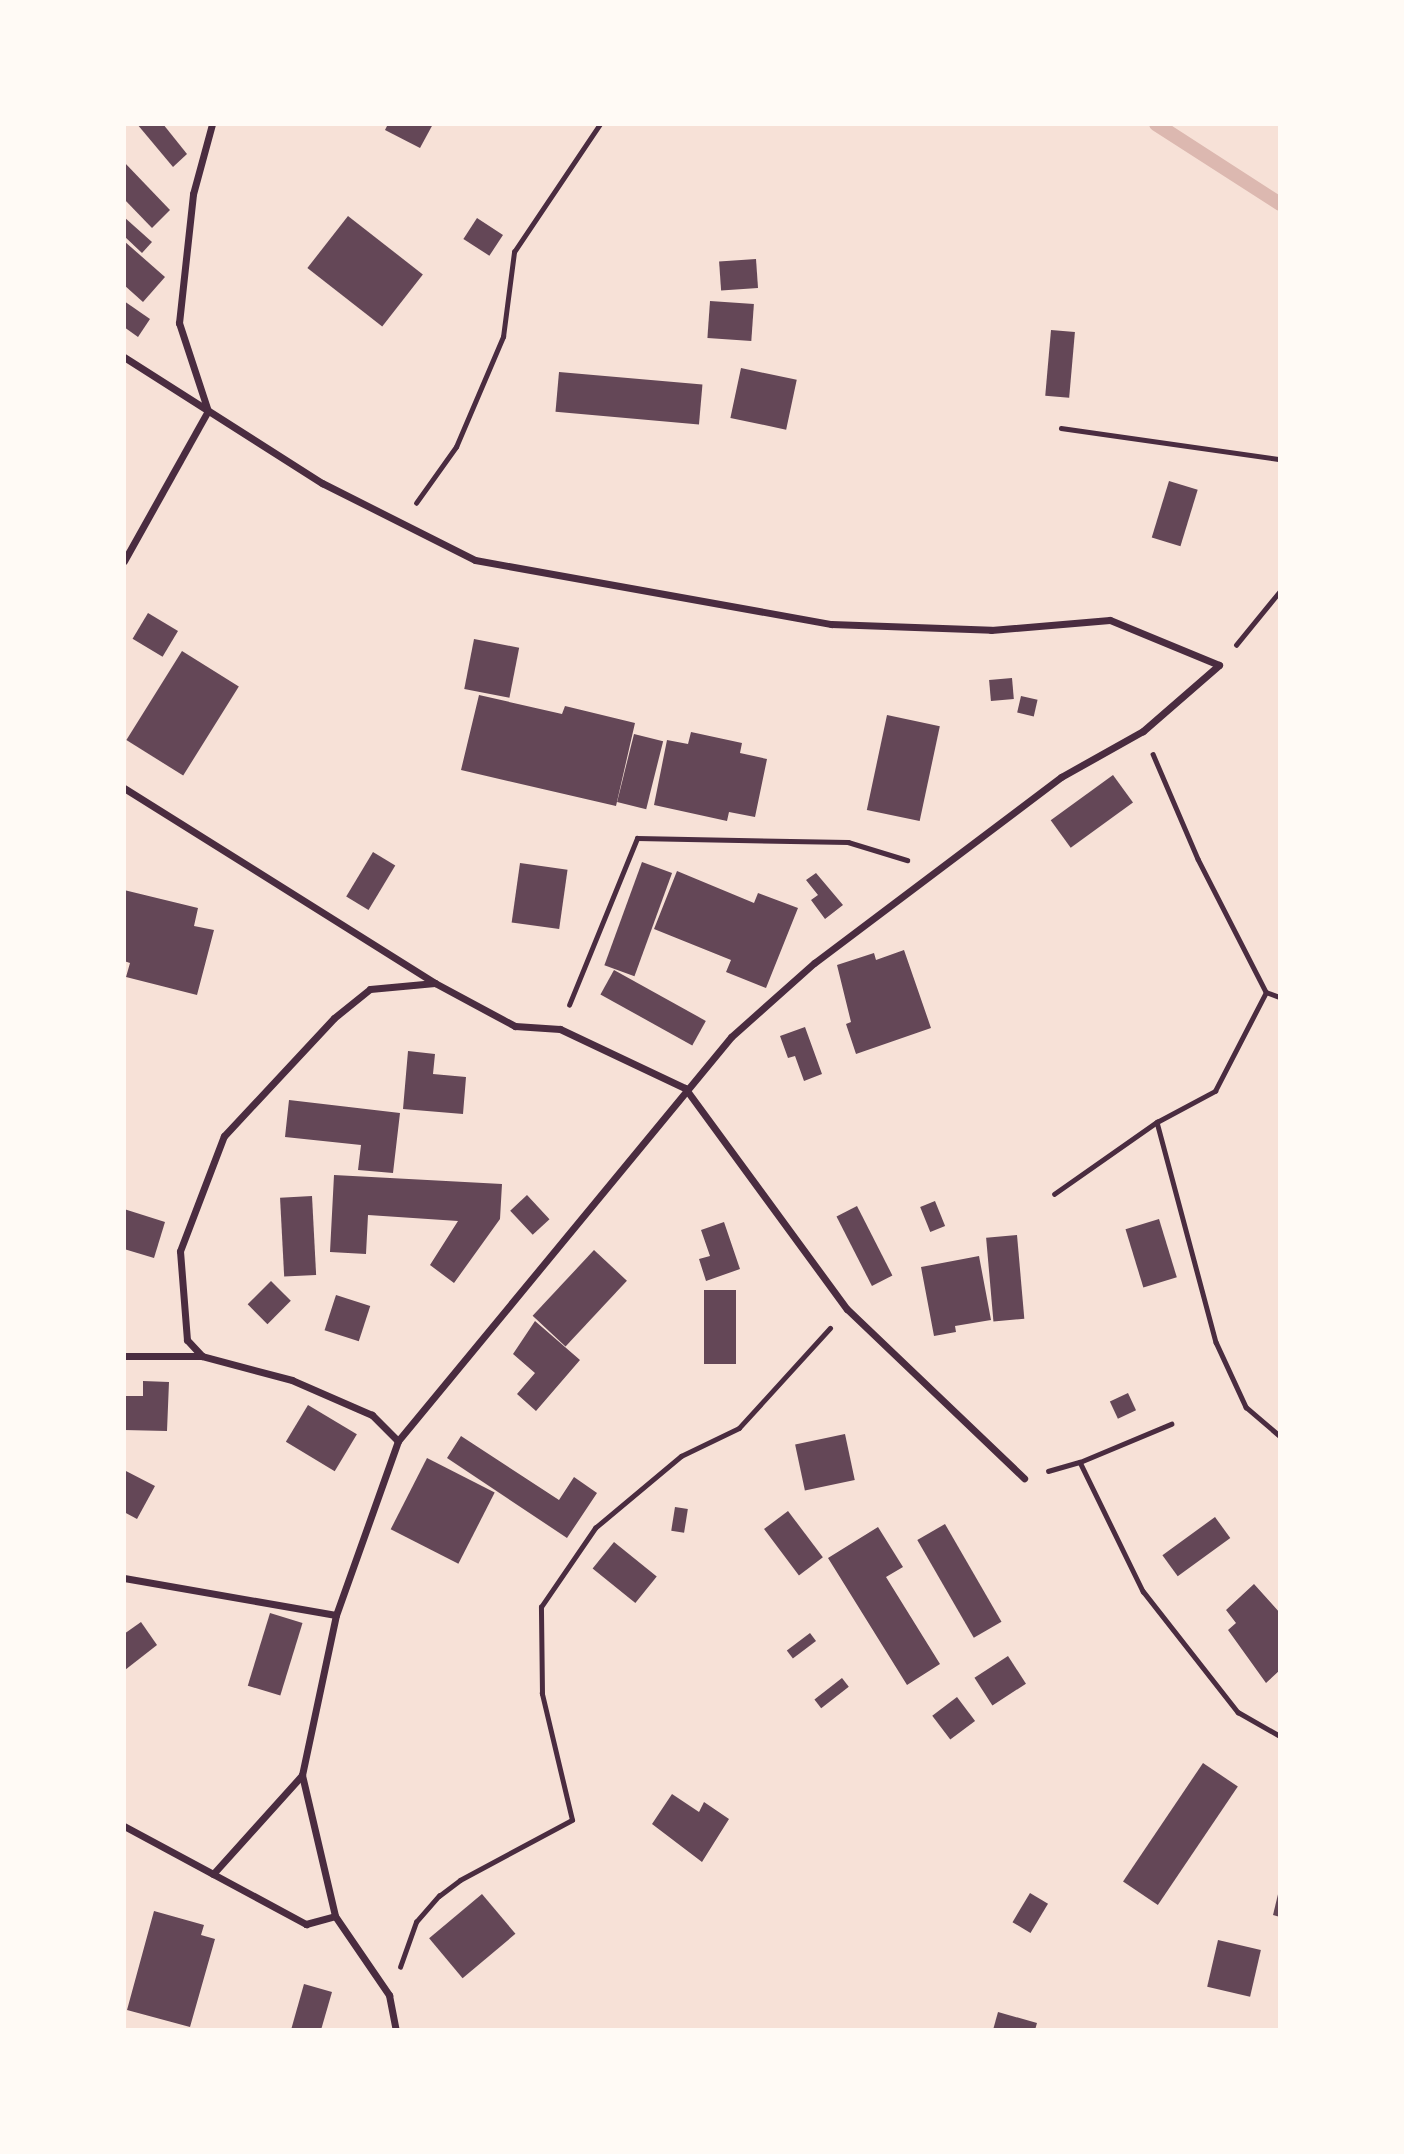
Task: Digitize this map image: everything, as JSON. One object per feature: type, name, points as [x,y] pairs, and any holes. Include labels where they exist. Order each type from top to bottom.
[{"type":"street","points":[[124,561],[208,411],[179,323],[193,194],[212,124]]},
{"type":"street","points":[[124,357],[322,483],[475,560],[831,624],[991,630],[1110,620],[1219,665],[1143,731],[1061,777],[940,872],[814,963],[731,1037],[685,1088],[398,1441],[336,1615],[302,1775],[335,1916],[389,1995],[396,2030]]},
{"type":"street","points":[[124,788],[435,983],[516,1026],[560,1029],[685,1088],[847,1309],[1024,1478]]},
{"type":"street","points":[[202,1356],[187,1340],[180,1251],[225,1136],[334,1018],[370,989],[435,983]]},
{"type":"street","points":[[124,1356],[202,1356],[303,1385],[372,1415],[398,1441]]},
{"type":"street","points":[[124,1578],[336,1615]]},
{"type":"street","points":[[213,1874],[302,1775]]},
{"type":"street","points":[[124,1826],[306,1924],[335,1916]]},
{"type":"path","points":[[401,523],[456,447],[503,337],[514,252],[600,124]]},
{"type":"path","points":[[1061,428],[1280,459]]},
{"type":"path","points":[[1219,665],[1280,592]]},
{"type":"path","points":[[1143,731],[1198,859],[1266,992],[1280,997]]},
{"type":"path","points":[[560,1029],[637,838],[848,842],[940,872]]},
{"type":"path","points":[[1054,1195],[1157,1122],[1214,1091],[1266,992]]},
{"type":"path","points":[[1157,1122],[1216,1342],[1246,1407],[1280,1436]]},
{"type":"path","points":[[389,1995],[416,1922],[439,1896],[460,1880],[572,1820],[542,1694],[541,1608],[595,1528],[681,1456],[739,1428],[847,1309]]},
{"type":"path","points":[[1024,1478],[1080,1462],[1171,1424]]},
{"type":"path","points":[[1080,1462],[1143,1591],[1238,1712],[1280,1735]]},
{"type":"building","points":[[137,124],[163,124],[187,154],[173,167]]},
{"type":"building","points":[[388,124],[433,124],[420,148],[385,130]]},
{"type":"building","points":[[124,162],[170,210],[152,228],[124,199]]},
{"type":"building","points":[[348,216],[423,274],[382,326],[307,268]]},
{"type":"building","points":[[124,217],[152,242],[142,253],[124,236]]},
{"type":"building","points":[[477,218],[503,235],[489,256],[463,239]]},
{"type":"building","points":[[124,241],[165,277],[143,302],[124,285]]},
{"type":"building","points":[[756,259],[758,288],[721,291],[719,262]]},
{"type":"building","points":[[124,301],[150,319],[138,337],[124,327]]},
{"type":"building","points":[[710,301],[754,304],[751,341],[707,338]]},
{"type":"building","points":[[1051,330],[1075,332],[1069,398],[1045,396]]},
{"type":"building","points":[[741,368],[797,380],[786,430],[730,418]]},
{"type":"building","points":[[559,372],[702,385],[699,424],[556,412]]},
{"type":"building","points":[[1169,481],[1198,490],[1180,546],[1152,537]]},
{"type":"building","points":[[148,613],[178,631],[163,657],[133,639]]},
{"type":"building","points":[[474,639],[519,648],[509,698],[464,689]]},
{"type":"building","points":[[182,651],[239,687],[183,776],[126,740]]},
{"type":"building","points":[[1012,678],[1014,699],[991,701],[989,680]]},
{"type":"building","points":[[479,695],[562,714],[565,706],[635,723],[616,806],[461,770]]},
{"type":"building","points":[[1021,696],[1038,700],[1034,716],[1017,713]]},
{"type":"building","points":[[887,715],[940,726],[920,821],[867,810]]},
{"type":"building","points":[[691,732],[742,743],[740,753],[767,759],[755,817],[729,812],[727,821],[654,805],[667,740],[688,744]]},
{"type":"building","points":[[634,734],[663,741],[646,809],[617,802]]},
{"type":"building","points":[[1113,775],[1133,803],[1071,848],[1051,820]]},
{"type":"building","points":[[373,852],[395,865],[369,910],[346,897]]},
{"type":"building","points":[[642,862],[672,873],[634,976],[604,965]]},
{"type":"building","points":[[520,863],[568,870],[559,929],[512,922]]},
{"type":"building","points":[[677,871],[754,903],[758,893],[798,908],[766,988],[726,972],[731,960],[654,929]]},
{"type":"building","points":[[816,873],[843,905],[825,919],[811,900],[818,895],[806,880]]},
{"type":"building","points":[[124,890],[198,908],[194,926],[214,930],[197,995],[126,977],[130,963],[124,961]]},
{"type":"building","points":[[904,950],[931,1028],[856,1054],[846,1024],[851,1022],[837,965],[874,953],[876,960]]},
{"type":"building","points":[[614,970],[706,1021],[692,1045],[600,994]]},
{"type":"building","points":[[805,1027],[822,1074],[804,1081],[795,1056],[788,1058],[780,1036]]},
{"type":"building","points":[[408,1051],[435,1054],[433,1074],[466,1077],[463,1114],[403,1109]]},
{"type":"building","points":[[289,1100],[400,1113],[393,1173],[358,1170],[361,1145],[285,1137]]},
{"type":"building","points":[[334,1175],[502,1184],[500,1219],[454,1283],[430,1265],[458,1221],[368,1215],[366,1254],[330,1252]]},
{"type":"building","points":[[527,1195],[550,1219],[533,1235],[510,1211]]},
{"type":"building","points":[[312,1196],[316,1275],[284,1277],[280,1198]]},
{"type":"building","points":[[935,1201],[945,1226],[930,1232],[920,1207]]},
{"type":"building","points":[[857,1206],[892,1275],[872,1286],[837,1216]]},
{"type":"building","points":[[124,1209],[165,1222],[154,1258],[124,1249]]},
{"type":"building","points":[[1159,1219],[1177,1277],[1143,1288],[1126,1229]]},
{"type":"building","points":[[724,1222],[740,1269],[706,1281],[699,1259],[710,1256],[701,1230]]},
{"type":"building","points":[[1017,1235],[1024,1319],[993,1321],[986,1238]]},
{"type":"building","points":[[594,1250],[627,1281],[566,1347],[533,1316]]},
{"type":"building","points":[[979,1256],[991,1320],[955,1326],[956,1332],[934,1336],[921,1267]]},
{"type":"building","points":[[271,1281],[291,1301],[267,1324],[248,1304]]},
{"type":"building","points":[[704,1290],[736,1290],[736,1364],[704,1364]]},
{"type":"building","points":[[336,1295],[370,1306],[359,1341],[325,1330]]},
{"type":"building","points":[[535,1321],[580,1360],[536,1411],[517,1394],[535,1373],[513,1354]]},
{"type":"building","points":[[143,1381],[169,1382],[167,1431],[124,1430],[124,1396],[143,1396]]},
{"type":"building","points":[[1128,1393],[1136,1410],[1118,1419],[1110,1401]]},
{"type":"building","points":[[308,1405],[357,1434],[335,1471],[286,1442]]},
{"type":"building","points":[[845,1434],[855,1480],[805,1491],[795,1445]]},
{"type":"building","points":[[461,1436],[559,1500],[574,1477],[597,1493],[567,1538],[447,1458]]},
{"type":"building","points":[[427,1458],[495,1493],[458,1564],[391,1529]]},
{"type":"building","points":[[124,1470],[155,1486],[137,1519],[124,1512]]},
{"type":"building","points":[[675,1507],[688,1509],[684,1533],[671,1531]]},
{"type":"building","points":[[788,1511],[823,1557],[799,1575],[764,1529]]},
{"type":"building","points":[[1215,1517],[1230,1538],[1178,1576],[1162,1555]]},
{"type":"building","points":[[945,1524],[1001,1622],[974,1638],[917,1540]]},
{"type":"building","points":[[878,1527],[903,1567],[886,1577],[940,1664],[907,1685],[828,1558]]},
{"type":"building","points":[[614,1542],[657,1577],[635,1603],[593,1568]]},
{"type":"building","points":[[1254,1584],[1280,1613],[1280,1670],[1266,1683],[1228,1630],[1236,1623],[1226,1610]]},
{"type":"building","points":[[270,1613],[303,1623],[280,1696],[248,1686]]},
{"type":"building","points":[[141,1622],[157,1645],[125,1670],[124,1634]]},
{"type":"building","points":[[810,1633],[816,1641],[793,1658],[787,1650]]},
{"type":"building","points":[[1008,1656],[1026,1684],[992,1705],[974,1678]]},
{"type":"building","points":[[842,1678],[849,1687],[821,1708],[814,1700]]},
{"type":"building","points":[[957,1697],[975,1721],[950,1740],[932,1716]]},
{"type":"building","points":[[1203,1763],[1238,1786],[1158,1905],[1123,1882]]},
{"type":"building","points":[[672,1794],[699,1812],[704,1802],[729,1819],[702,1862],[652,1824]]},
{"type":"building","points":[[1280,1891],[1280,1917],[1273,1915]]},
{"type":"building","points":[[1030,1893],[1048,1904],[1030,1933],[1012,1922]]},
{"type":"building","points":[[482,1894],[515,1934],[463,1978],[429,1938]]},
{"type":"building","points":[[154,1911],[204,1925],[201,1935],[215,1939],[190,2027],[127,2010]]},
{"type":"building","points":[[1218,1940],[1261,1950],[1250,1997],[1207,1987]]},
{"type":"building","points":[[304,1984],[332,1992],[321,2030],[291,2030]]},
{"type":"building","points":[[998,2012],[1037,2023],[1035,2030],[993,2030]]},
{"type":"waterway","points":[[1156,124],[1280,204]]}]
